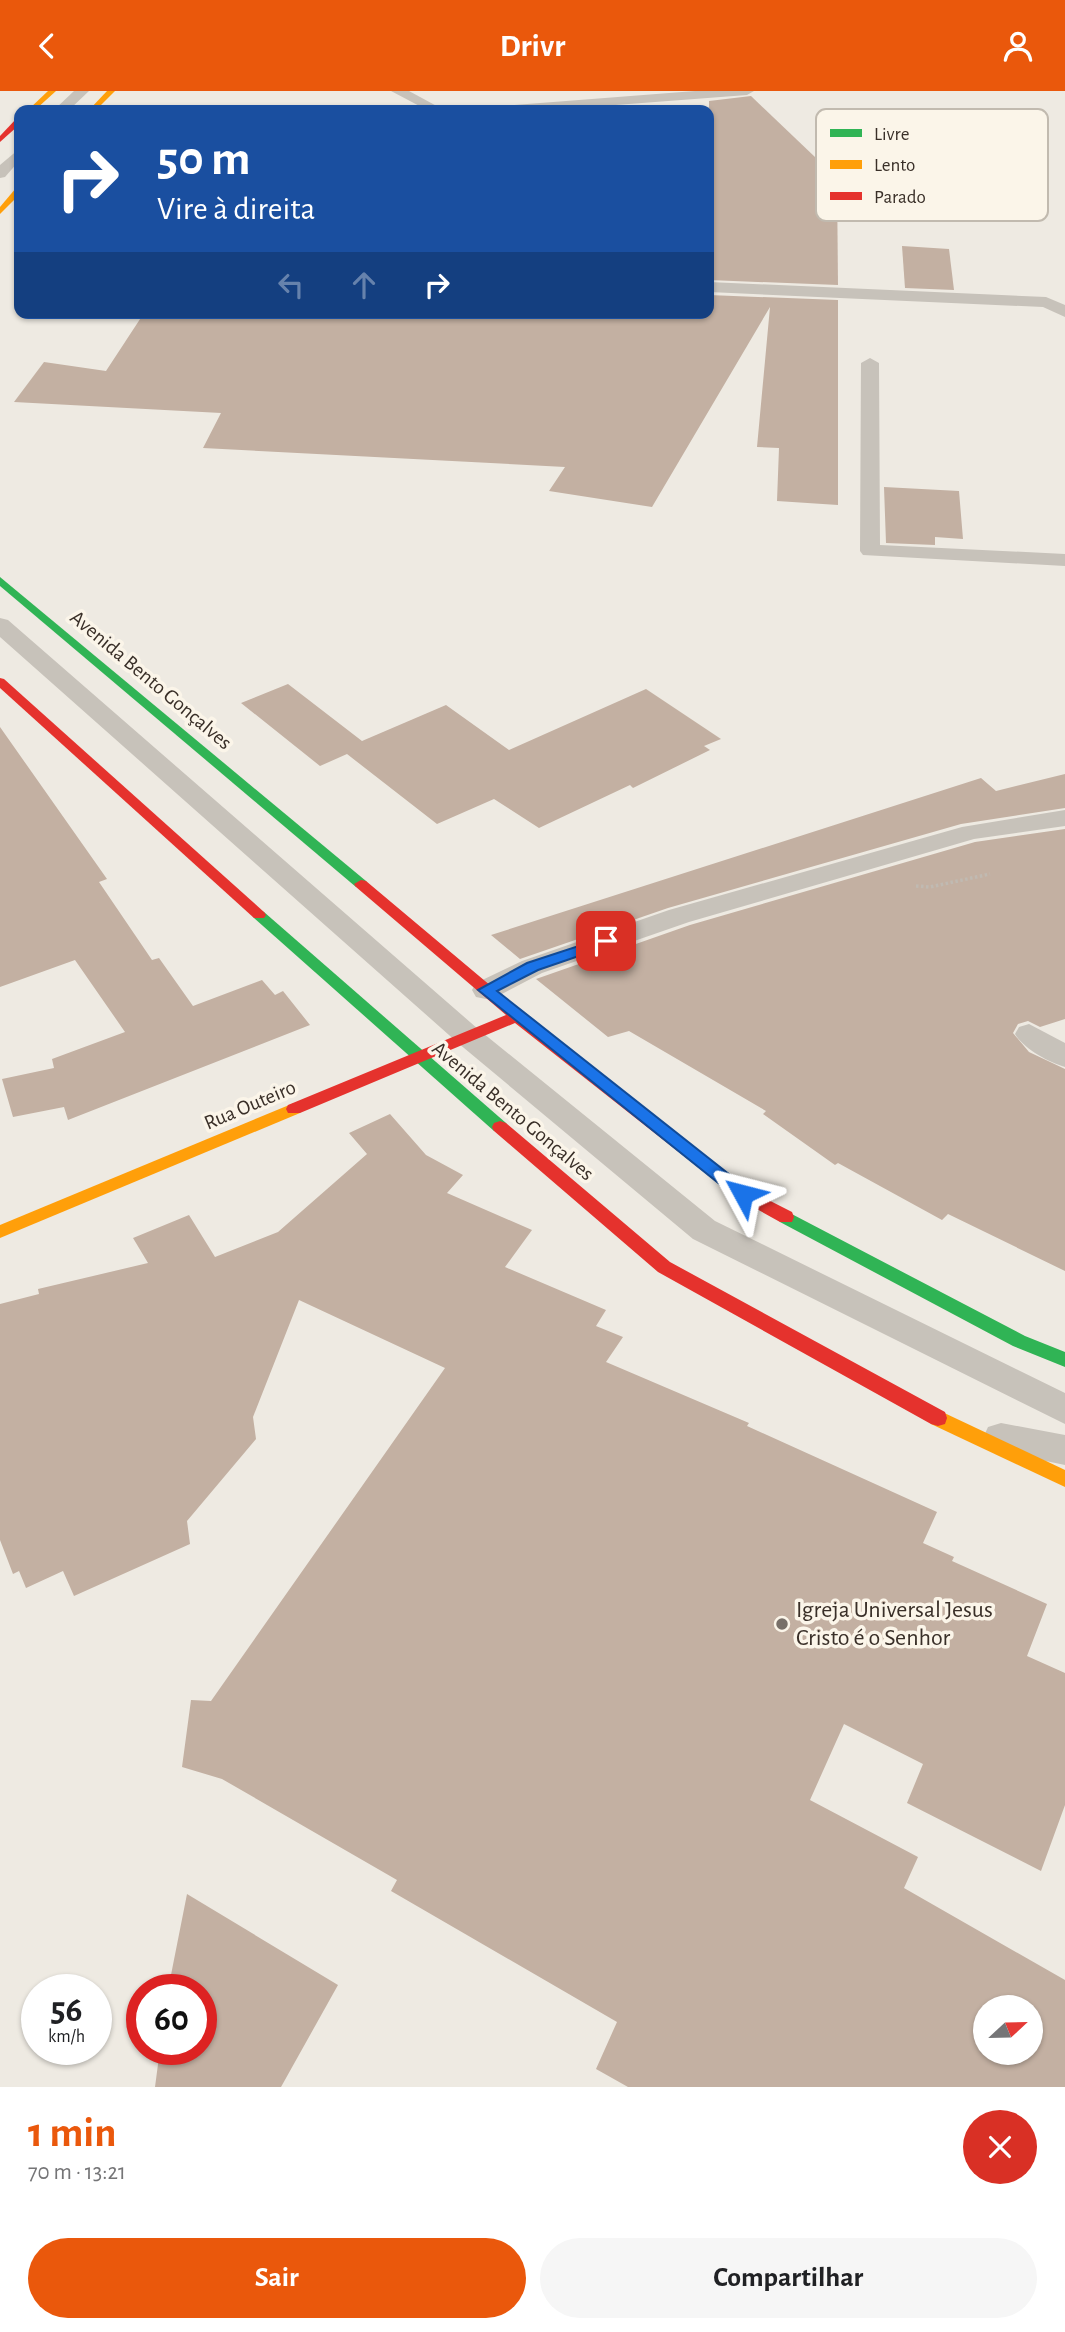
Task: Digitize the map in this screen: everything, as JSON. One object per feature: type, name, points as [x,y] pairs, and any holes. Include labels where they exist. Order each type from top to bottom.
[{"type":"main road","points":[[37,105],[52,91]]},
{"type":"main road","points":[[97,105],[111,91]]},
{"type":"main road","points":[[0,212],[14,196]]},
{"type":"main road","name":"Avenida Bento Gonçalves","points":[[0,580],[516,1016],[743,1194],[1019,1341],[1065,1360]]},
{"type":"main road","name":"Avenida Bento Gonçalves","points":[[0,682],[418,1058],[664,1268],[960,1430],[1065,1479]]},
{"type":"main road","name":"Rua Outeiro","points":[[0,1232],[516,1016]]},
{"type":"lane","points":[[67,105],[82,91]]},
{"type":"lane","points":[[398,91],[427,105]]},
{"type":"lane","points":[[565,105],[747,91]]},
{"type":"lane","points":[[0,174],[14,159]]},
{"type":"lane","points":[[714,288],[1046,302],[1065,312]]},
{"type":"lane","points":[[870,363],[870,551],[1065,560]]},
{"type":"lane","points":[[0,625],[468,1036],[704,1230],[1065,1409]]},
{"type":"lane","points":[[486,990],[532,967],[679,916],[971,832],[1065,817]]},
{"type":"lane","points":[[1029,1034],[1065,1057]]},
{"type":"lane","points":[[1019,1341],[1065,1376]]},
{"type":"lane","points":[[960,1430],[1065,1450]]},
{"type":"building","points":[[751,96],[816,158],[816,221],[837,221],[838,285],[714,280],[714,105],[709,105],[709,101]]},
{"type":"building","points":[[902,246],[949,249],[954,290],[905,288]]},
{"type":"building","points":[[714,295],[838,300],[838,505],[777,501],[779,448],[757,447],[770,307],[652,507],[549,491],[565,467],[203,448],[221,413],[14,402],[44,362],[106,371],[140,319],[714,319]]},
{"type":"building","points":[[884,487],[959,491],[963,539],[935,537],[935,545],[886,543]]},
{"type":"building","points":[[288,684],[362,741],[446,705],[509,750],[646,689],[721,739],[704,746],[710,750],[633,788],[630,785],[539,828],[494,799],[437,824],[347,754],[320,766],[241,703]]},
{"type":"building","points":[[0,727],[107,879],[99,882],[152,960],[159,958],[193,1006],[262,980],[275,995],[283,991],[310,1025],[68,1120],[64,1107],[13,1117],[2,1079],[54,1068],[52,1059],[125,1032],[75,960],[0,987]]},
{"type":"building","points":[[1065,774],[1065,808],[961,824],[668,908],[520,959],[491,935],[981,778],[996,791]]},
{"type":"building","points":[[1065,829],[1065,1019],[1040,1027],[1028,1021],[1018,1024],[1013,1033],[1029,1052],[1065,1069],[1065,1271],[948,1214],[942,1220],[838,1163],[835,1165],[763,1114],[766,1111],[629,1031],[608,1037],[536,979],[690,925],[975,842]]},
{"type":"building","points":[[390,1114],[426,1155],[463,1175],[447,1193],[532,1230],[505,1267],[606,1310],[596,1326],[623,1337],[606,1362],[749,1423],[747,1426],[937,1512],[923,1543],[954,1557],[952,1561],[1047,1604],[1027,1656],[1065,1673],[1065,1805],[1041,1871],[907,1803],[923,1764],[844,1724],[810,1800],[918,1857],[904,1888],[1065,1980],[1065,2087],[628,2087],[596,2069],[617,2022],[391,1891],[397,1880],[222,1779],[182,1767],[191,1700],[211,1701],[445,1368],[299,1300],[253,1417],[256,1439],[187,1521],[190,1544],[74,1596],[63,1571],[26,1588],[19,1571],[13,1574],[0,1540],[0,1304],[39,1294],[38,1289],[148,1263],[133,1238],[189,1215],[215,1257],[278,1232],[367,1154],[349,1133]]},
{"type":"building","points":[[187,1894],[338,1985],[281,2087],[155,2087],[158,2065],[217,2065],[217,1974],[171,1974]]},
{"type":"traffic: fast","points":[[0,580],[361,884]]},
{"type":"traffic: fast","points":[[259,915],[500,1127]]},
{"type":"traffic: fast","points":[[786,1217],[1019,1341],[1065,1360]]},
{"type":"traffic: slow","points":[[37,105],[52,91]]},
{"type":"traffic: slow","points":[[97,105],[111,91]]},
{"type":"traffic: slow","points":[[0,212],[14,196]]},
{"type":"traffic: slow","points":[[0,1232],[294,1109]]},
{"type":"traffic: slow","points":[[938,1418],[1065,1479]]},
{"type":"traffic: jam","points":[[0,140],[14,126]]},
{"type":"traffic: jam","points":[[0,682],[259,915]]},
{"type":"traffic: jam","points":[[361,884],[517,1016],[743,1194],[786,1217]]},
{"type":"traffic: jam","points":[[294,1109],[517,1016]]},
{"type":"traffic: jam","points":[[500,1127],[664,1267],[938,1418]]},
{"type":"place","name":"Igreja Universal Jesus Cristo é o Senhor","points":[[782,1624]]},
{"type":"route","points":[[606,941],[532,967],[486,990],[743,1194]]}]
